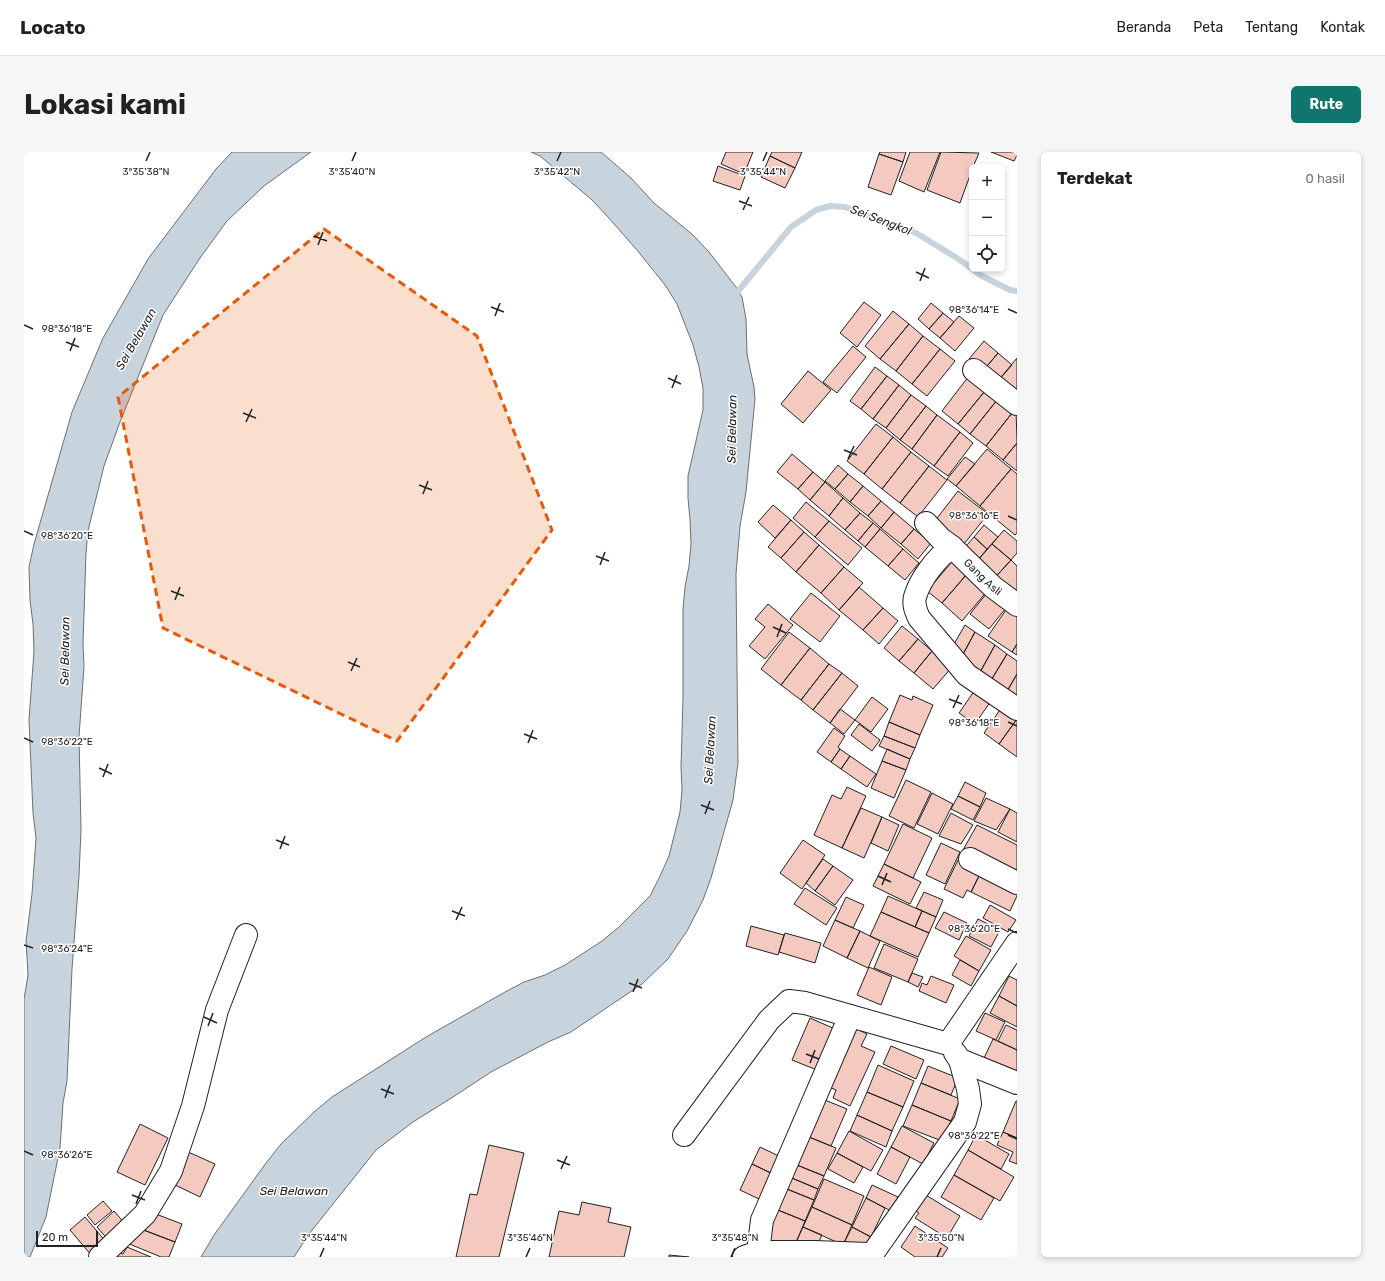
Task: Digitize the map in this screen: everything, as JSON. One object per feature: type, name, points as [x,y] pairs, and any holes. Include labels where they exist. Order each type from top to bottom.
[{"type":"street","points":[[974,370],[1017,404]]},
{"type":"street","name":"Gang Asli","points":[[926,523],[941,539],[952,547],[993,587],[1017,605]]},
{"type":"street","points":[[952,547],[942,553],[924,578],[914,598],[914,608],[919,618],[967,675],[1017,709]]},
{"type":"street","points":[[970,859],[1017,883]]},
{"type":"street","points":[[100,1257],[145,1214],[171,1171],[193,1106],[217,1010],[246,935]]},
{"type":"street","points":[[954,1052],[1017,943]]},
{"type":"street","points":[[684,1135],[770,1020],[789,1001],[805,1003],[850,1016],[954,1052],[1017,1083]]},
{"type":"street","points":[[850,1016],[762,1220],[751,1255],[815,1252],[873,1253],[965,1122],[970,1104],[968,1089],[954,1052]]},
{"type":"highlighted area","points":[[324,229],[477,336],[552,530],[397,741],[163,628],[118,397]]},
{"type":"water","name":"Sei Belawan","points":[[232,152],[311,152],[264,186],[227,221],[200,258],[163,315],[104,466],[88,531],[86,553],[83,644],[84,667],[79,736],[81,830],[72,969],[67,1081],[63,1103],[60,1148],[46,1217],[30,1257],[24,1257],[24,999],[28,975],[26,941],[32,894],[36,838],[33,813],[29,720],[34,651],[29,567],[34,544],[72,412],[103,338],[148,259],[216,169]]},
{"type":"water","name":"Sei Belawan","points":[[531,152],[601,152],[631,178],[654,203],[693,235],[709,252],[742,297],[746,319],[747,354],[755,399],[746,492],[740,526],[736,574],[738,763],[733,800],[711,878],[703,900],[687,931],[668,959],[642,984],[571,1032],[548,1042],[491,1072],[413,1122],[376,1150],[309,1234],[294,1257],[201,1257],[214,1235],[266,1163],[281,1144],[314,1112],[332,1097],[426,1037],[524,982],[545,975],[565,965],[602,941],[619,927],[650,896],[669,856],[680,812],[682,790],[683,609],[691,544],[688,476],[703,410],[703,388],[699,367],[693,345],[677,304],[665,285],[637,250],[592,200],[540,156]]},
{"type":"building","points":[[726,152],[753,152],[744,174],[721,164]]},
{"type":"building","points":[[772,152],[802,152],[795,168],[770,156]]},
{"type":"building","points":[[880,152],[906,152],[903,162],[879,154]]},
{"type":"building","points":[[910,152],[940,152],[924,192],[899,181]]},
{"type":"building","points":[[941,152],[979,153],[974,164],[969,164],[969,178],[960,203],[927,190]]},
{"type":"building","points":[[991,152],[1017,152],[1017,155],[1014,161]]},
{"type":"building","points":[[879,154],[903,162],[891,195],[868,187]]},
{"type":"building","points":[[770,156],[795,168],[785,188],[761,177]]},
{"type":"building","points":[[718,166],[745,176],[740,190],[713,181]]},
{"type":"building","points":[[864,302],[881,315],[857,347],[840,333]]},
{"type":"building","points":[[931,303],[943,313],[929,329],[918,319]]},
{"type":"building","points":[[893,311],[909,324],[880,359],[865,346]]},
{"type":"building","points":[[943,313],[954,322],[940,338],[929,329]]},
{"type":"building","points":[[959,316],[974,328],[955,351],[940,338]]},
{"type":"building","points":[[909,324],[923,336],[896,371],[880,359]]},
{"type":"building","points":[[923,336],[940,349],[912,384],[896,371]]},
{"type":"building","points":[[984,341],[998,353],[983,371],[969,359]]},
{"type":"building","points":[[853,346],[866,357],[837,393],[823,382]]},
{"type":"building","points":[[940,349],[955,361],[927,396],[912,384]]},
{"type":"building","points":[[998,353],[1012,365],[997,382],[983,371]]},
{"type":"building","points":[[1017,358],[1017,398],[997,382]]},
{"type":"building","points":[[875,367],[887,376],[861,409],[850,401]]},
{"type":"building","points":[[808,371],[831,390],[803,423],[781,404]]},
{"type":"building","points":[[972,372],[989,386],[958,424],[942,411]]},
{"type":"building","points":[[887,376],[899,385],[873,419],[861,409]]},
{"type":"building","points":[[899,385],[911,395],[886,428],[873,419]]},
{"type":"building","points":[[989,386],[1001,395],[970,434],[958,424]]},
{"type":"building","points":[[911,395],[926,406],[900,440],[886,428]]},
{"type":"building","points":[[1001,395],[1016,408],[986,446],[970,434]]},
{"type":"building","points":[[926,406],[937,415],[912,449],[900,440]]},
{"type":"building","points":[[1016,408],[1017,443],[1003,460],[986,446]]},
{"type":"building","points":[[937,415],[960,432],[934,466],[912,449]]},
{"type":"building","points":[[876,424],[893,437],[864,474],[847,461]]},
{"type":"building","points":[[960,432],[973,443],[948,476],[934,466]]},
{"type":"building","points":[[893,437],[911,452],[882,489],[864,474]]},
{"type":"building","points":[[1017,443],[1017,471],[1003,460]]},
{"type":"building","points":[[987,449],[1011,469],[980,506],[956,486]]},
{"type":"building","points":[[911,452],[929,466],[900,503],[882,489]]},
{"type":"building","points":[[792,454],[813,472],[798,489],[777,472]]},
{"type":"building","points":[[965,457],[975,464],[956,486],[947,479]]},
{"type":"building","points":[[838,465],[848,474],[835,489],[825,481]]},
{"type":"building","points":[[929,466],[947,480],[918,517],[900,503]]},
{"type":"building","points":[[1011,469],[1017,474],[1017,533],[1015,535],[980,506]]},
{"type":"building","points":[[813,472],[825,482],[810,500],[798,489]]},
{"type":"building","points":[[848,474],[863,486],[850,502],[835,489]]},
{"type":"building","points":[[825,482],[843,498],[829,516],[810,500]]},
{"type":"building","points":[[863,486],[881,501],[868,516],[850,502]]},
{"type":"building","points":[[958,491],[988,514],[960,549],[931,526]]},
{"type":"building","points":[[843,498],[860,513],[845,530],[829,516]]},
{"type":"building","points":[[881,501],[894,512],[881,528],[868,516]]},
{"type":"building","points":[[806,502],[829,521],[815,537],[793,518]]},
{"type":"building","points":[[773,505],[791,520],[775,538],[758,522]]},
{"type":"building","points":[[894,512],[914,529],[901,544],[881,528]]},
{"type":"building","points":[[860,513],[873,523],[858,541],[845,530]]},
{"type":"building","points":[[791,520],[804,532],[781,558],[768,547]]},
{"type":"building","points":[[829,521],[862,548],[848,565],[815,537]]},
{"type":"building","points":[[873,523],[880,529],[865,547],[858,541]]},
{"type":"building","points":[[984,525],[998,537],[987,549],[974,537]]},
{"type":"building","points":[[880,529],[903,549],[888,566],[865,547]]},
{"type":"building","points":[[914,529],[931,543],[918,559],[901,544]]},
{"type":"building","points":[[1004,530],[1017,541],[1017,553],[1011,560],[992,544]]},
{"type":"building","points":[[804,532],[819,545],[796,572],[781,558]]},
{"type":"building","points":[[974,537],[987,549],[973,566],[959,554]]},
{"type":"building","points":[[992,544],[1011,560],[991,582],[973,566]]},
{"type":"building","points":[[819,545],[844,567],[821,593],[796,572]]},
{"type":"building","points":[[903,549],[919,563],[905,580],[888,566]]},
{"type":"building","points":[[957,556],[971,569],[942,603],[927,591]]},
{"type":"building","points":[[1011,560],[1017,566],[1017,590],[1010,598],[991,582]]},
{"type":"building","points":[[844,567],[863,583],[839,610],[821,593]]},
{"type":"building","points":[[968,573],[988,590],[962,621],[942,603]]},
{"type":"building","points":[[859,587],[883,608],[863,630],[839,610]]},
{"type":"building","points":[[991,588],[1010,603],[989,629],[970,614]]},
{"type":"building","points":[[811,593],[840,616],[820,642],[790,619]]},
{"type":"building","points":[[768,604],[793,625],[765,659],[749,646],[765,627],[755,619]]},
{"type":"building","points":[[1008,607],[1017,613],[1017,644],[1012,652],[988,636]]},
{"type":"building","points":[[883,608],[898,621],[879,644],[863,630]]},
{"type":"building","points":[[965,625],[975,632],[961,658],[950,651]]},
{"type":"building","points":[[902,626],[918,639],[899,661],[884,648]]},
{"type":"building","points":[[789,632],[810,648],[781,685],[761,669]]},
{"type":"building","points":[[975,632],[995,645],[978,676],[961,658]]},
{"type":"building","points":[[918,639],[932,651],[914,673],[899,661]]},
{"type":"building","points":[[1017,644],[1017,655],[1012,652]]},
{"type":"building","points":[[995,645],[1007,654],[990,682],[978,676]]},
{"type":"building","points":[[810,648],[829,664],[801,700],[781,685]]},
{"type":"building","points":[[932,651],[952,667],[933,689],[914,673]]},
{"type":"building","points":[[1007,654],[1017,661],[1017,674],[1006,693],[990,682]]},
{"type":"building","points":[[829,664],[842,673],[813,710],[801,700]]},
{"type":"building","points":[[842,673],[858,686],[830,723],[813,710]]},
{"type":"building","points":[[1017,674],[1017,701],[1006,693]]},
{"type":"building","points":[[977,687],[993,698],[975,724],[959,713]]},
{"type":"building","points":[[900,695],[912,700],[913,696],[933,705],[920,735],[889,722]]},
{"type":"building","points":[[872,697],[888,709],[871,732],[855,720]]},
{"type":"building","points":[[1004,704],[1017,719],[999,744],[984,733]]},
{"type":"building","points":[[840,709],[855,720],[844,734],[830,723]]},
{"type":"building","points":[[1017,719],[1017,757],[999,744]]},
{"type":"building","points":[[889,722],[920,735],[915,748],[884,736]]},
{"type":"building","points":[[859,724],[880,740],[872,751],[851,735]]},
{"type":"building","points":[[834,728],[845,736],[838,747],[840,749],[831,762],[817,752]]},
{"type":"building","points":[[884,736],[915,748],[910,759],[879,746]]},
{"type":"building","points":[[840,749],[850,756],[841,769],[831,762]]},
{"type":"building","points":[[887,749],[910,759],[906,770],[882,761]]},
{"type":"building","points":[[850,756],[876,774],[867,787],[841,769]]},
{"type":"building","points":[[882,761],[906,770],[894,798],[871,788]]},
{"type":"building","points":[[906,780],[931,792],[914,828],[889,816]]},
{"type":"building","points":[[965,782],[986,793],[980,807],[958,796]]},
{"type":"building","points":[[847,787],[866,796],[842,848],[814,835],[832,795],[841,799]]},
{"type":"building","points":[[932,793],[953,804],[938,834],[917,824]]},
{"type":"building","points":[[958,796],[980,807],[973,820],[951,809]]},
{"type":"building","points":[[986,798],[1010,809],[996,830],[974,821]]},
{"type":"building","points":[[861,808],[882,817],[864,858],[842,848]]},
{"type":"building","points":[[1010,809],[1017,813],[1017,842],[998,832]]},
{"type":"building","points":[[951,813],[973,825],[961,844],[939,836]]},
{"type":"building","points":[[882,817],[899,825],[888,851],[871,843]]},
{"type":"building","points":[[903,824],[932,838],[913,878],[884,864]]},
{"type":"building","points":[[977,825],[1017,845],[1017,878],[963,850]]},
{"type":"building","points":[[803,840],[825,855],[802,889],[780,873]]},
{"type":"building","points":[[941,843],[960,852],[945,884],[926,875]]},
{"type":"building","points":[[823,859],[833,866],[815,891],[806,883]]},
{"type":"building","points":[[958,860],[981,872],[971,892],[967,890],[963,898],[944,889]]},
{"type":"building","points":[[884,864],[921,882],[910,904],[873,886]]},
{"type":"building","points":[[833,866],[853,880],[835,905],[815,891]]},
{"type":"building","points":[[981,872],[1017,890],[1017,896],[1010,911],[971,892]]},
{"type":"building","points":[[805,888],[837,908],[826,925],[794,904]]},
{"type":"building","points":[[924,892],[943,900],[936,917],[916,908]]},
{"type":"building","points":[[888,896],[922,911],[915,927],[881,912]]},
{"type":"building","points":[[846,897],[864,905],[853,928],[835,920]]},
{"type":"building","points":[[990,905],[1016,920],[1008,932],[983,918]]},
{"type":"building","points":[[922,911],[936,917],[929,933],[915,927]]},
{"type":"building","points":[[881,912],[929,933],[918,957],[870,936]]},
{"type":"building","points":[[944,912],[967,923],[959,940],[935,928]]},
{"type":"building","points":[[978,919],[1000,930],[991,947],[969,936]]},
{"type":"building","points":[[835,920],[860,931],[847,958],[823,946]]},
{"type":"building","points":[[751,926],[784,935],[778,955],[746,946]]},
{"type":"building","points":[[860,931],[880,941],[868,968],[847,958]]},
{"type":"building","points":[[785,933],[821,943],[815,963],[779,952]]},
{"type":"building","points":[[966,936],[991,950],[979,971],[954,956]]},
{"type":"building","points":[[884,944],[918,959],[908,982],[874,968]]},
{"type":"building","points":[[960,960],[979,971],[971,986],[952,975]]},
{"type":"building","points":[[869,967],[892,977],[881,1005],[857,995]]},
{"type":"building","points":[[912,973],[923,977],[918,987],[908,982]]},
{"type":"building","points":[[931,976],[954,985],[946,1003],[919,991],[922,983],[927,985]]},
{"type":"building","points":[[1009,976],[1017,980],[1017,1006],[999,996]]},
{"type":"building","points":[[999,996],[1017,1006],[1017,1027],[990,1013]]},
{"type":"building","points":[[985,1013],[1005,1022],[996,1040],[976,1031]]},
{"type":"building","points":[[810,1018],[835,1029],[817,1070],[792,1060]]},
{"type":"building","points":[[1006,1025],[1017,1030],[1017,1050],[998,1041]]},
{"type":"building","points":[[853,1027],[867,1034],[861,1046],[875,1052],[850,1106],[833,1098],[836,1090],[827,1086]]},
{"type":"building","points":[[993,1039],[1017,1050],[1017,1073],[984,1058]]},
{"type":"building","points":[[891,1046],[924,1060],[916,1079],[883,1064]]},
{"type":"building","points":[[878,1065],[914,1081],[903,1107],[867,1092]]},
{"type":"building","points":[[928,1066],[958,1078],[951,1095],[921,1083]]},
{"type":"building","points":[[921,1083],[960,1099],[951,1121],[912,1105]]},
{"type":"building","points":[[867,1092],[903,1107],[892,1131],[857,1115]]},
{"type":"building","points":[[820,1098],[847,1109],[831,1146],[804,1135]]},
{"type":"building","points":[[1017,1101],[1017,1138],[1003,1132]]},
{"type":"building","points":[[912,1105],[951,1121],[942,1141],[903,1126]]},
{"type":"building","points":[[857,1115],[892,1131],[886,1147],[850,1131]]},
{"type":"building","points":[[140,1124],[168,1138],[145,1185],[117,1172]]},
{"type":"building","points":[[902,1126],[934,1143],[923,1164],[891,1147]]},
{"type":"building","points":[[849,1131],[883,1150],[871,1171],[837,1153]]},
{"type":"building","points":[[1003,1132],[1017,1138],[1017,1164],[1009,1161],[1013,1152],[997,1145]]},
{"type":"building","points":[[804,1135],[836,1148],[824,1176],[792,1163]]},
{"type":"building","points":[[976,1135],[1009,1154],[1001,1169],[968,1150]]},
{"type":"building","points":[[489,1145],[524,1153],[499,1257],[456,1257],[470,1194],[477,1195]]},
{"type":"building","points":[[760,1147],[787,1160],[779,1177],[752,1164]]},
{"type":"building","points":[[891,1147],[910,1157],[896,1184],[877,1174]]},
{"type":"building","points":[[968,1150],[1014,1177],[1000,1201],[954,1175]]},
{"type":"building","points":[[186,1151],[215,1164],[200,1197],[171,1183]]},
{"type":"building","points":[[837,1153],[863,1167],[854,1183],[828,1169]]},
{"type":"building","points":[[792,1163],[824,1176],[818,1189],[787,1176]]},
{"type":"building","points":[[752,1164],[773,1174],[761,1200],[740,1190]]},
{"type":"building","points":[[954,1175],[994,1198],[981,1220],[941,1197]]},
{"type":"building","points":[[787,1176],[818,1189],[814,1200],[782,1187]]},
{"type":"building","points":[[824,1179],[864,1196],[852,1225],[812,1207]]},
{"type":"building","points":[[872,1185],[898,1197],[891,1211],[866,1198]]},
{"type":"building","points":[[782,1187],[814,1200],[805,1221],[773,1208]]},
{"type":"building","points":[[921,1192],[960,1216],[947,1238],[915,1218],[919,1213],[911,1208]]},
{"type":"building","points":[[866,1198],[885,1208],[871,1237],[852,1227]]},
{"type":"building","points":[[103,1201],[112,1211],[95,1225],[87,1215]]},
{"type":"building","points":[[582,1202],[611,1208],[608,1222],[631,1227],[624,1257],[549,1257],[559,1211],[579,1215]]},
{"type":"building","points":[[812,1207],[852,1225],[843,1245],[803,1227]]},
{"type":"building","points":[[773,1208],[805,1221],[793,1250],[761,1236]]},
{"type":"building","points":[[114,1211],[126,1225],[109,1241],[97,1227]]},
{"type":"building","points":[[148,1211],[182,1224],[175,1242],[141,1229]]},
{"type":"building","points":[[85,1217],[107,1243],[92,1256],[70,1230]]},
{"type":"building","points":[[915,1226],[948,1248],[942,1257],[915,1257],[901,1247]]},
{"type":"building","points":[[803,1227],[822,1235],[815,1250],[796,1242]]},
{"type":"building","points":[[852,1227],[871,1237],[864,1250],[845,1241]]},
{"type":"building","points":[[141,1229],[175,1242],[169,1257],[161,1257],[127,1243]]},
{"type":"building","points":[[127,1247],[151,1257],[115,1257],[117,1252],[123,1254]]},
{"type":"building","points":[[669,1255],[689,1257],[669,1257]]},
{"type":"waterway","name":"Sei Sengkol","points":[[734,296],[791,227],[816,210],[830,206],[845,207],[916,233],[957,258],[982,276],[1010,290],[1017,291]]}]
